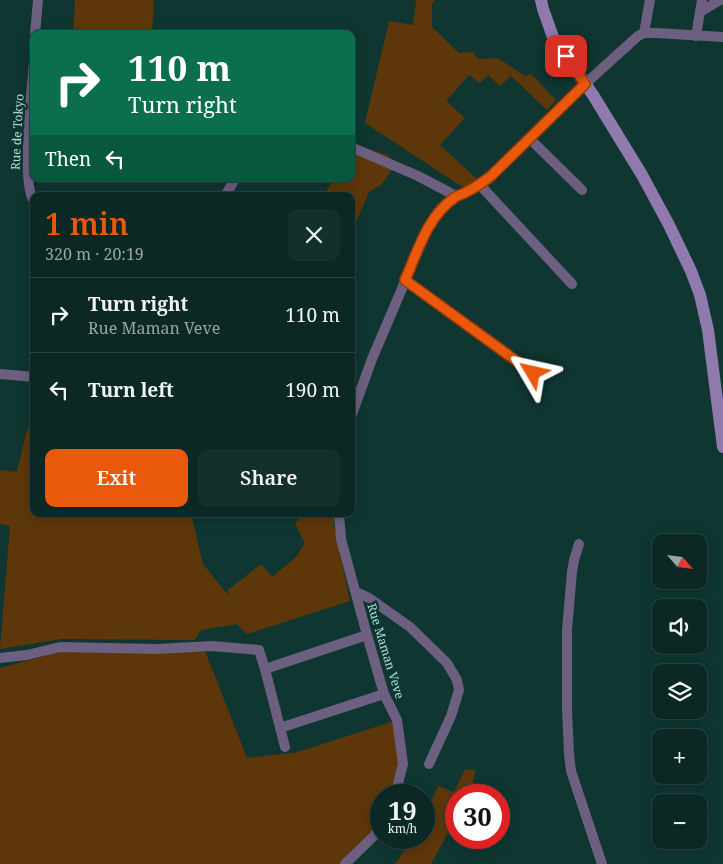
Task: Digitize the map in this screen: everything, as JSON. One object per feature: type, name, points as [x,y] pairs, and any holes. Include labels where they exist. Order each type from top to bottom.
[{"type":"street","points":[[36,30],[38,0]]},
{"type":"street","points":[[541,0],[553,37],[612,124],[657,202],[691,271],[700,295],[708,330],[723,447]]},
{"type":"street","points":[[644,33],[650,0]]},
{"type":"street","points":[[696,36],[702,0]]},
{"type":"street","points":[[700,12],[720,0]]},
{"type":"street","points":[[355,406],[372,359],[405,280],[432,221],[442,208],[456,196],[480,185],[491,176],[633,39],[644,33],[723,37]]},
{"type":"street","name":"Rue de Tokyo","points":[[30,117],[27,159],[30,194]]},
{"type":"street","points":[[529,138],[582,190]]},
{"type":"street","points":[[355,149],[418,176],[456,196]]},
{"type":"street","points":[[480,185],[572,284]]},
{"type":"street","points":[[405,280],[533,373]]},
{"type":"street","points":[[0,374],[30,377]]},
{"type":"street","name":"Rue Maman Veve","points":[[339,517],[342,539],[367,635],[384,694],[397,720],[403,764],[398,784]]},
{"type":"street","points":[[579,544],[573,566],[567,630],[566,709],[568,754],[571,771],[602,864]]},
{"type":"street","points":[[356,592],[370,598],[410,628],[440,656],[456,680],[459,690],[452,716],[429,764]]},
{"type":"street","points":[[265,669],[367,635]]},
{"type":"street","points":[[0,658],[27,655],[60,647],[157,649],[211,646],[259,650],[285,747]]},
{"type":"street","points":[[280,728],[384,694]]},
{"type":"street","points":[[346,864],[370,840]]},
{"type":"shaded area","points":[[75,0],[154,0],[152,30],[73,30]]},
{"type":"shaded area","points":[[416,0],[435,0],[432,4],[432,27],[459,53],[473,52],[478,59],[498,58],[525,76],[531,74],[556,100],[547,110],[511,76],[500,86],[488,75],[480,83],[469,75],[446,101],[465,118],[440,145],[477,179],[464,188],[365,123],[389,21],[413,25]]},
{"type":"shaded area","points":[[355,145],[388,155],[395,165],[381,185],[369,192],[355,225],[355,192],[326,192],[332,182],[355,182]]},
{"type":"shaded area","points":[[27,429],[30,429],[30,517],[192,517],[203,564],[228,595],[228,590],[261,564],[272,577],[295,558],[305,543],[295,524],[300,517],[334,517],[334,526],[350,601],[247,634],[237,624],[201,630],[195,640],[62,639],[0,649],[10,526],[0,524],[0,470],[17,472]]},
{"type":"shaded area","points":[[205,651],[247,758],[298,752],[397,720],[403,764],[398,784],[370,784],[370,836],[345,864],[0,864],[0,668],[59,652]]},
{"type":"shaded area","points":[[465,769],[475,770],[473,784],[458,784]]},
{"type":"shaded area","points":[[438,786],[445,789],[445,838],[431,864],[395,864],[405,849],[435,849],[435,793]]},
{"type":"route","points":[[533,373],[405,280],[432,221],[442,208],[456,196],[480,185],[491,176],[585,84],[566,56]]}]
